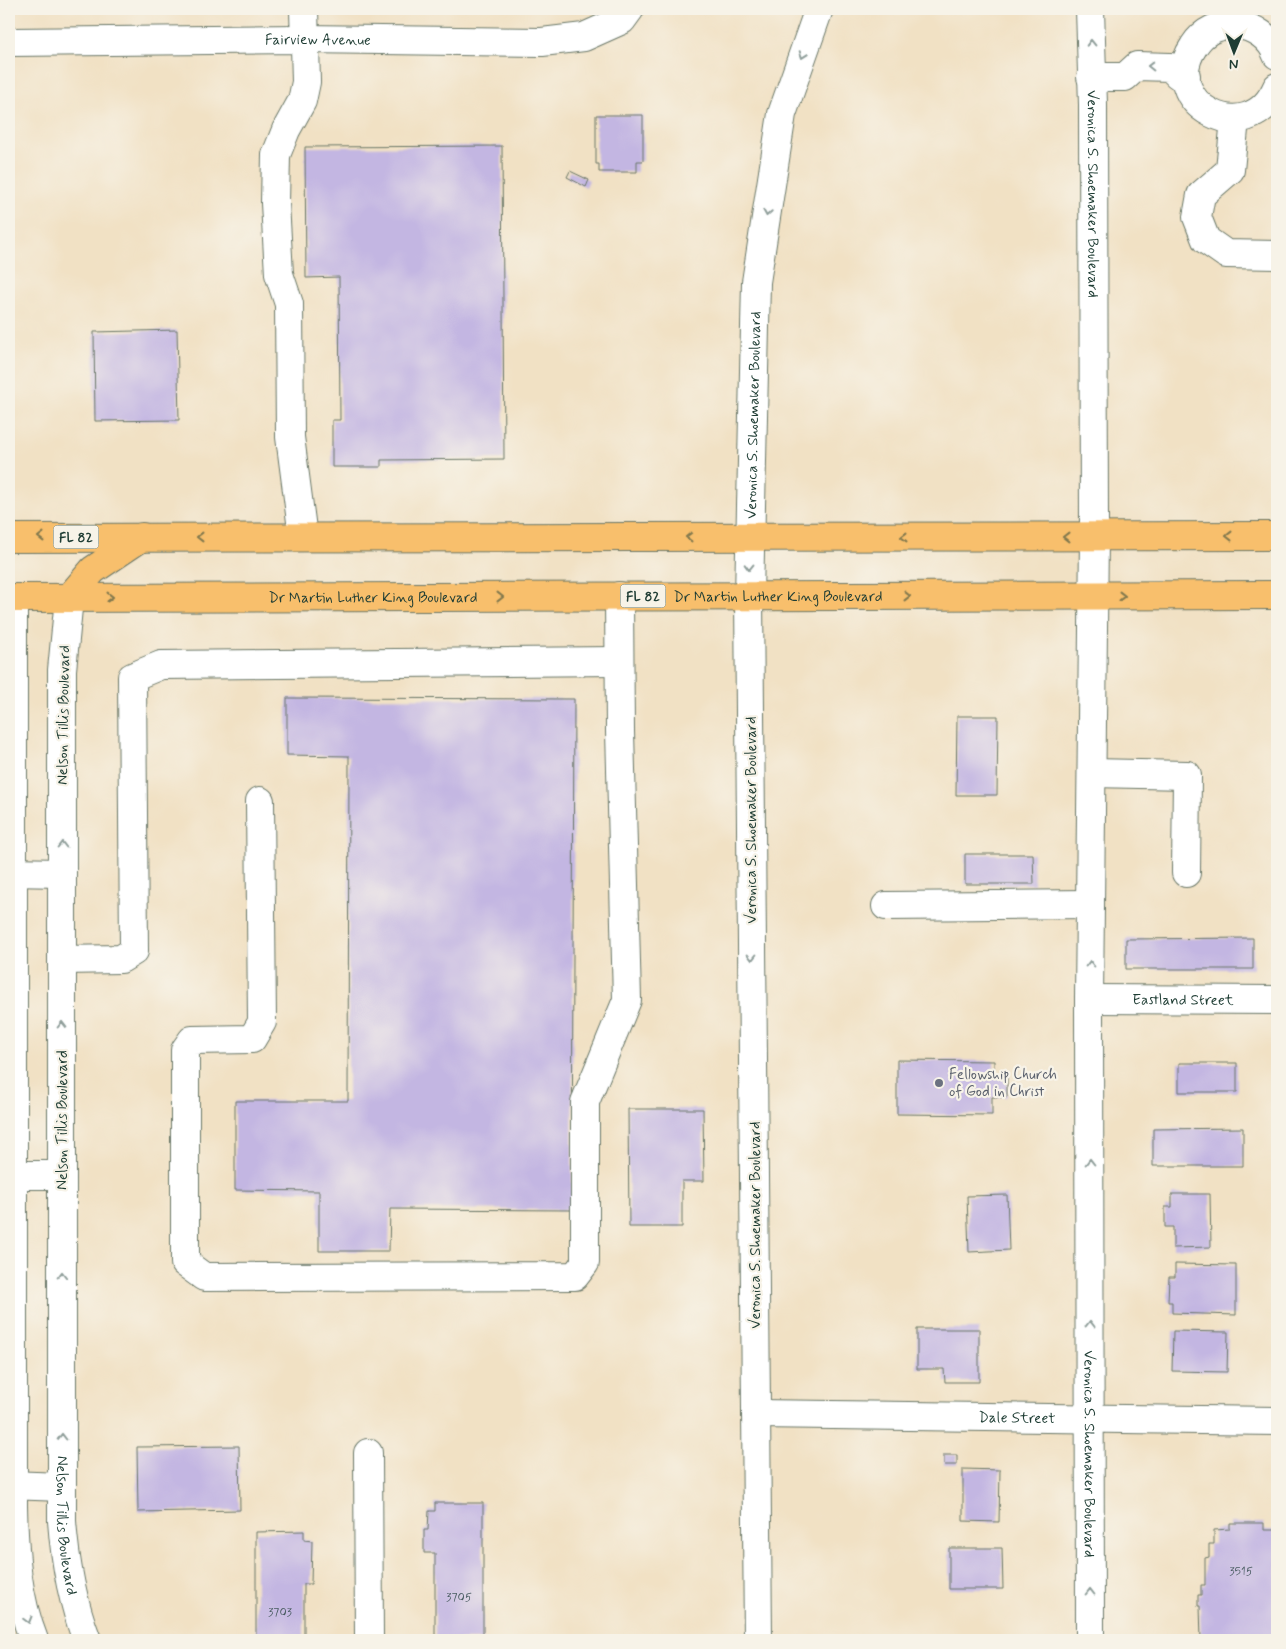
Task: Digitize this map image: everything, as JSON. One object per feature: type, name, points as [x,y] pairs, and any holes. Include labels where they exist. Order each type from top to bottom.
[{"type":"main road","name":"FL 82","points":[[9,538],[1277,536]]},
{"type":"main road","points":[[69,598],[93,570],[142,537]]},
{"type":"main road","name":"Dr Martin Luther King Boulevard","points":[[10,594],[69,598],[1277,595]]},
{"type":"street","points":[[303,537],[290,437],[289,304],[279,274],[275,203],[276,155],[286,130],[302,101],[306,82],[304,9]]},
{"type":"street","name":"Veronica S. Shoemaker Boulevard","points":[[758,1640],[749,596],[756,282],[782,114],[819,9]]},
{"type":"street","name":"Veronica S. Shoemaker Boulevard","points":[[1090,9],[1093,115],[1094,536],[1089,999],[1090,1640]]},
{"type":"street","name":"Fairview Avenue","points":[[9,42],[304,39],[542,42],[584,37],[626,14]]},
{"type":"street","points":[[1091,77],[1125,77],[1134,86],[1166,86],[1182,76],[1190,52],[1199,38],[1227,17],[1242,26],[1257,31],[1268,40],[1277,55]]},
{"type":"street","points":[[1182,76],[1193,98],[1204,110],[1219,117],[1235,120],[1250,116],[1263,109],[1273,97],[1277,87]]},
{"type":"street","points":[[1235,120],[1230,170],[1201,196],[1197,217],[1206,240],[1226,254],[1277,255]]},
{"type":"street","points":[[10,594],[11,1485],[14,1550],[18,1578],[21,1596],[34,1640]]},
{"type":"street","points":[[260,801],[262,1022],[252,1039],[192,1040],[185,1050],[185,1263],[204,1277],[575,1276],[584,1263],[585,1102],[626,1000],[619,596]]},
{"type":"street","name":"Nelson Tillis Boulevard","points":[[69,598],[62,670],[62,1521],[65,1561],[72,1595],[87,1640]]},
{"type":"street","points":[[62,960],[121,959],[134,952],[132,677],[161,665],[619,661]]},
{"type":"street","points":[[1092,773],[1187,775],[1186,873]]},
{"type":"street","points":[[11,872],[62,873]]},
{"type":"street","points":[[886,906],[1090,904]]},
{"type":"street","name":"Eastland Street","points":[[1089,999],[1277,1000]]},
{"type":"street","points":[[11,1175],[62,1175]]},
{"type":"street","name":"Dale Street","points":[[756,1414],[1277,1421]]},
{"type":"street","points":[[368,1453],[369,1640]]},
{"type":"street","points":[[11,1485],[62,1486]]},
{"type":"building","points":[[596,115],[643,115],[643,161],[637,161],[637,172],[599,172],[599,164],[596,164]]},
{"type":"building","points":[[502,146],[504,459],[381,460],[381,467],[332,467],[332,420],[340,420],[339,277],[306,278],[305,147]]},
{"type":"building","points":[[570,171],[589,180],[586,187],[567,177]]},
{"type":"building","points":[[177,330],[179,420],[95,421],[94,332]]},
{"type":"building","points":[[287,698],[574,699],[572,1210],[390,1209],[389,1251],[319,1251],[319,1191],[235,1190],[235,1101],[348,1101],[349,756],[287,755]]},
{"type":"building","points":[[957,716],[998,716],[997,795],[956,795]]},
{"type":"building","points":[[965,854],[1033,854],[1034,884],[965,884]]},
{"type":"building","points":[[1253,938],[1253,969],[1126,969],[1126,939]]},
{"type":"building","points":[[897,1060],[994,1061],[994,1073],[1007,1074],[1007,1097],[992,1097],[992,1115],[897,1114]]},
{"type":"building","points":[[1179,1063],[1237,1063],[1237,1092],[1179,1092]]},
{"type":"building","points":[[628,1109],[703,1109],[704,1181],[682,1181],[682,1227],[629,1227]]},
{"type":"building","points":[[1243,1128],[1243,1166],[1153,1166],[1153,1129]]},
{"type":"building","points":[[1172,1194],[1210,1194],[1211,1247],[1173,1248],[1173,1227],[1165,1227],[1165,1207],[1172,1207]]},
{"type":"building","points":[[1007,1195],[1009,1250],[969,1252],[967,1196]]},
{"type":"building","points":[[1175,1264],[1236,1265],[1236,1315],[1172,1313],[1172,1302],[1168,1302],[1169,1277],[1175,1277]]},
{"type":"building","points":[[917,1329],[979,1329],[979,1382],[945,1382],[944,1369],[917,1369]]},
{"type":"building","points":[[1173,1331],[1228,1332],[1227,1372],[1172,1371]]},
{"type":"building","points":[[239,1446],[240,1510],[138,1512],[137,1447]]},
{"type":"building","points":[[944,1455],[957,1455],[957,1465],[944,1465]]},
{"type":"building","points":[[963,1469],[1000,1470],[999,1522],[963,1521]]},
{"type":"building","points":[[435,1503],[483,1503],[483,1640],[435,1640],[435,1553],[424,1553],[424,1530],[428,1530],[429,1511],[435,1511]]},
{"type":"building","points":[[1230,1523],[1264,1523],[1264,1530],[1277,1530],[1277,1640],[1201,1640],[1198,1595],[1201,1595],[1201,1585],[1205,1585],[1205,1558],[1209,1557],[1209,1544],[1214,1544],[1214,1530],[1230,1529]]},
{"type":"building","points":[[304,1531],[304,1540],[312,1541],[311,1584],[304,1584],[304,1640],[256,1640],[256,1532]]},
{"type":"building","points":[[949,1548],[1002,1548],[1003,1589],[949,1589]]},
{"type":"place","name":"Fellowship Church of God in Christ","points":[[939,1083]]}]
